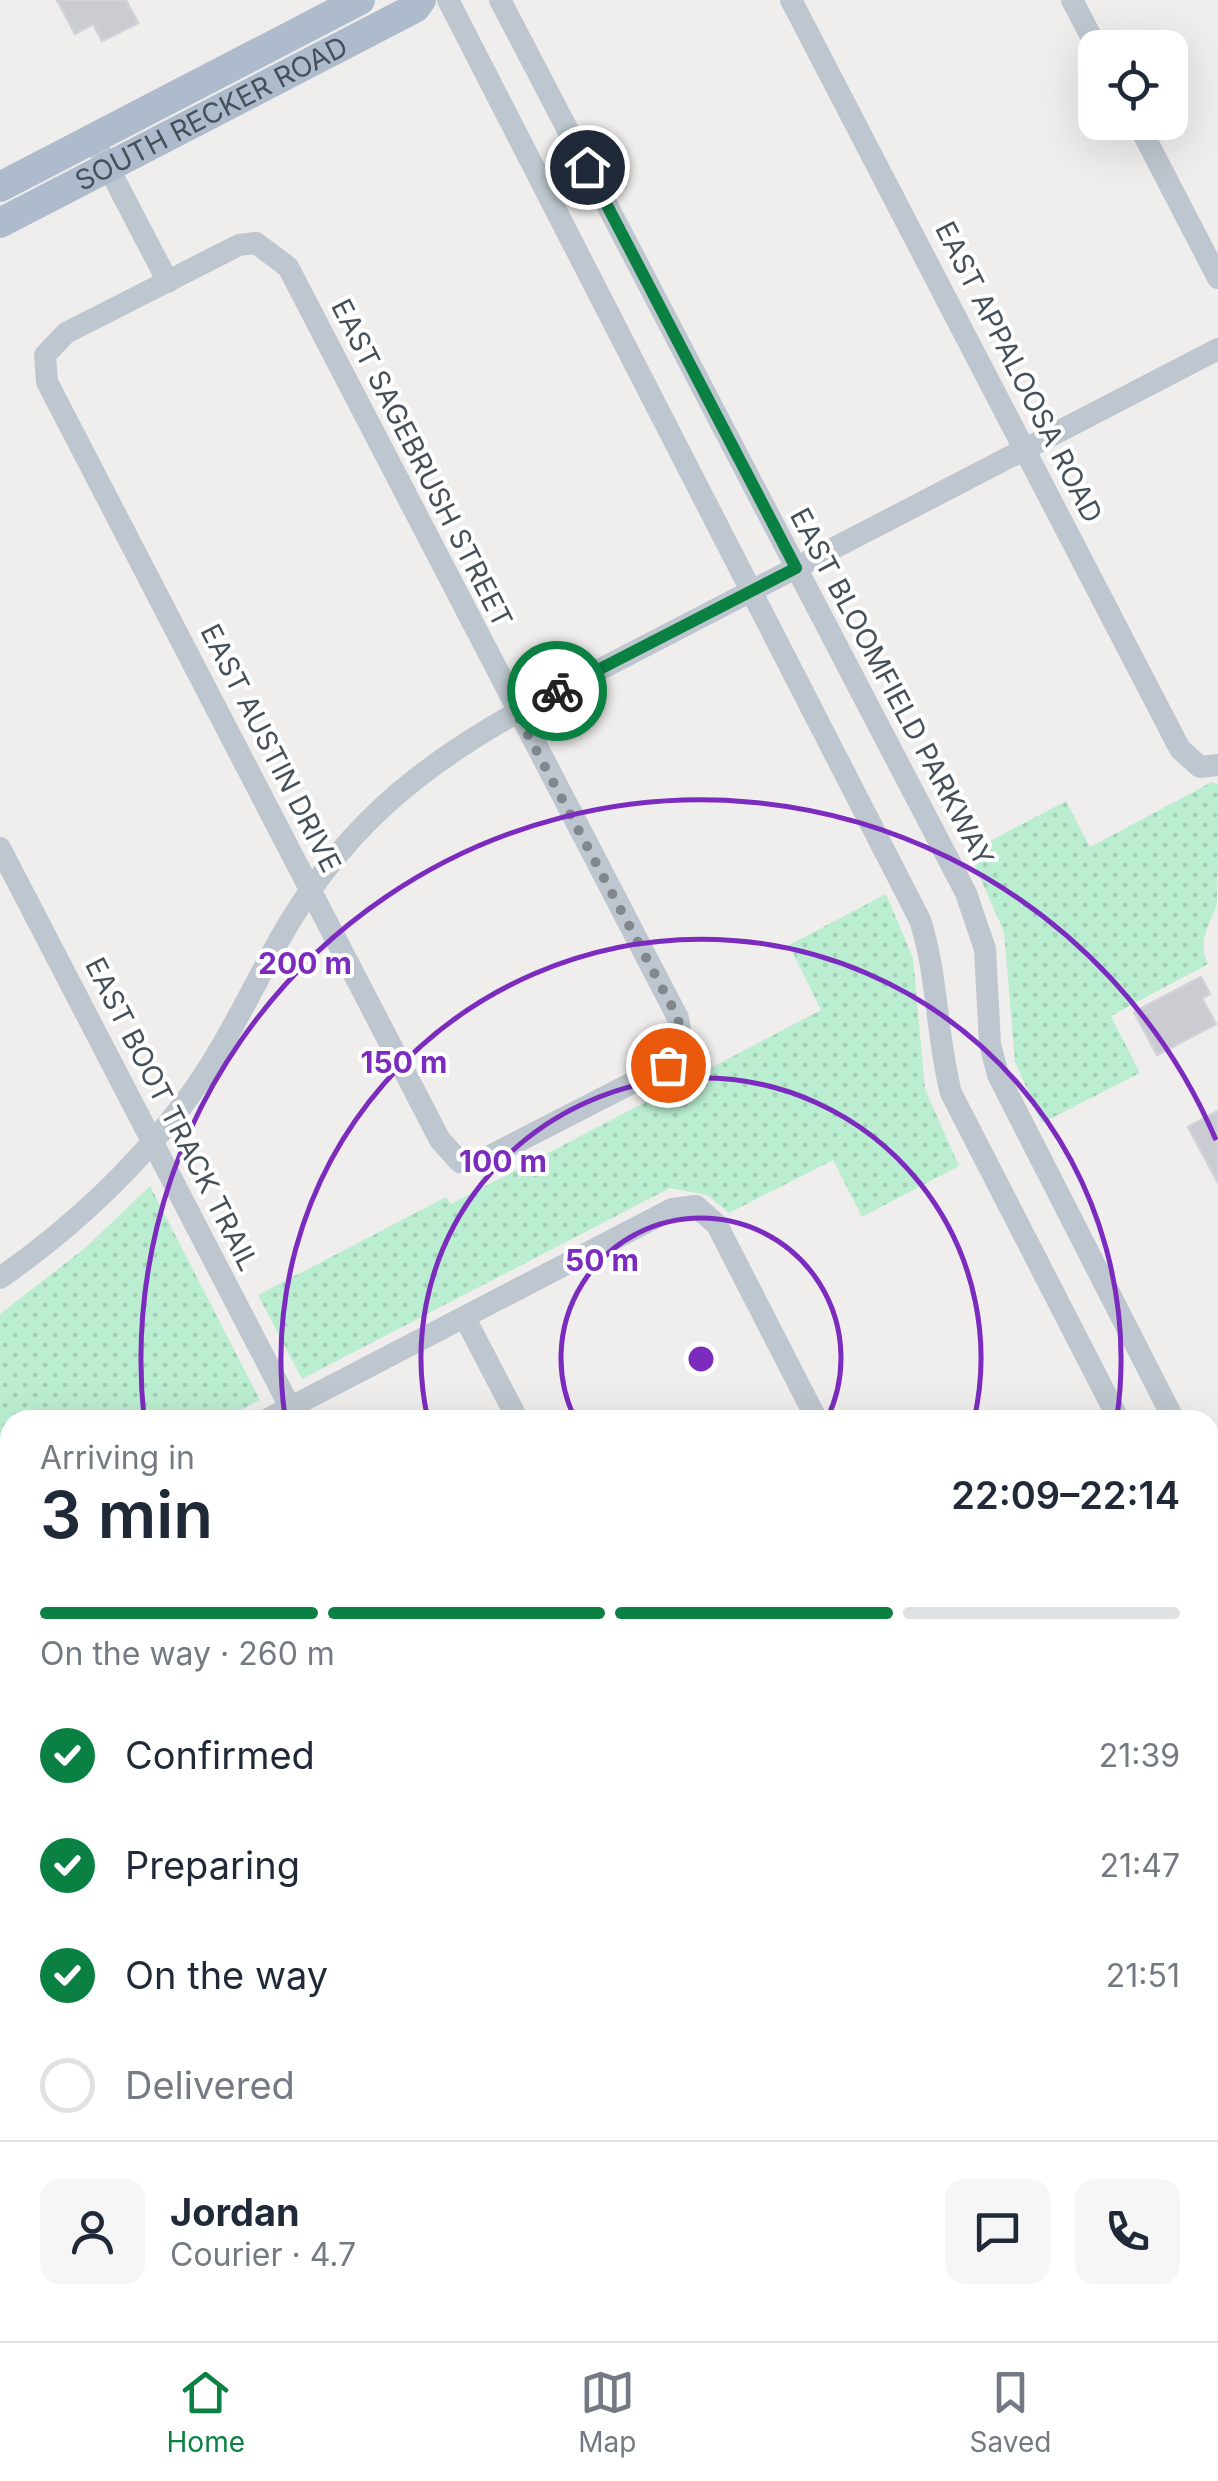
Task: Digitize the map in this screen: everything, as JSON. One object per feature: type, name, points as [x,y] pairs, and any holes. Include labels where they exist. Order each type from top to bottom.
[{"type":"main road","name":"SOUTH RECKER ROAD","points":[[0,186],[360,0]]},
{"type":"main road","name":"SOUTH RECKER ROAD","points":[[0,224],[414,8],[421,0]]},
{"type":"street","points":[[448,0],[920,920],[933,966],[937,1034],[963,1123],[1114,1410]]},
{"type":"street","name":"EAST BLOOMFIELD PARKWAY","points":[[500,0],[966,893],[984,949],[990,1044],[998,1075],[1169,1410]]},
{"type":"street","name":"EAST APPALOOSA ROAD","points":[[791,0],[1180,749],[1209,766]]},
{"type":"street","points":[[1072,0],[1088,30]]},
{"type":"street","points":[[93,138],[168,282]]},
{"type":"street","points":[[1145,140],[1218,278]]},
{"type":"street","name":"EAST SAGEBRUSH STREET","points":[[168,282],[239,245],[256,243],[288,267],[678,1018],[682,1044],[668,1065],[486,1158],[460,1162]]},
{"type":"street","name":"EAST AUSTIN DRIVE","points":[[168,282],[66,333],[45,355],[47,382],[440,1140],[460,1162]]},
{"type":"street","points":[[0,1278],[75,1220],[184,1104],[226,1040],[310,889],[397,790],[456,746],[516,712],[1218,350]]},
{"type":"street","name":"EAST BOOT TRACK TRAIL","points":[[0,848],[290,1407]]},
{"type":"street","points":[[284,1410],[672,1209],[696,1206],[716,1225],[811,1410]]},
{"type":"street","points":[[465,1318],[513,1410]]},
{"type":"green space","points":[[1212,782],[1218,784],[1217,904],[1204,941],[1208,964],[1111,1016],[1140,1073],[1042,1123],[1015,1062],[1004,932],[969,852],[1066,801],[1090,847]]},
{"type":"green space","points":[[886,894],[913,958],[925,1089],[959,1166],[862,1217],[833,1160],[729,1213],[707,1195],[670,1188],[302,1379],[258,1295],[446,1197],[451,1204],[821,1010],[789,945]]},
{"type":"green space","points":[[150,1186],[260,1400],[241,1410],[0,1410],[0,1314],[85,1248]]},
{"type":"building","points":[[57,0],[126,0],[138,23],[102,41],[93,24],[75,34]]},
{"type":"building","points":[[1201,977],[1210,994],[1202,998],[1216,1024],[1157,1055],[1134,1012]]},
{"type":"building","points":[[1218,1111],[1218,1183],[1188,1127]]},
{"type":"way so far","points":[[557,691],[516,712],[678,1018],[682,1044],[668,1065]]},
{"type":"route","points":[[557,691],[796,568],[587,167]]}]
